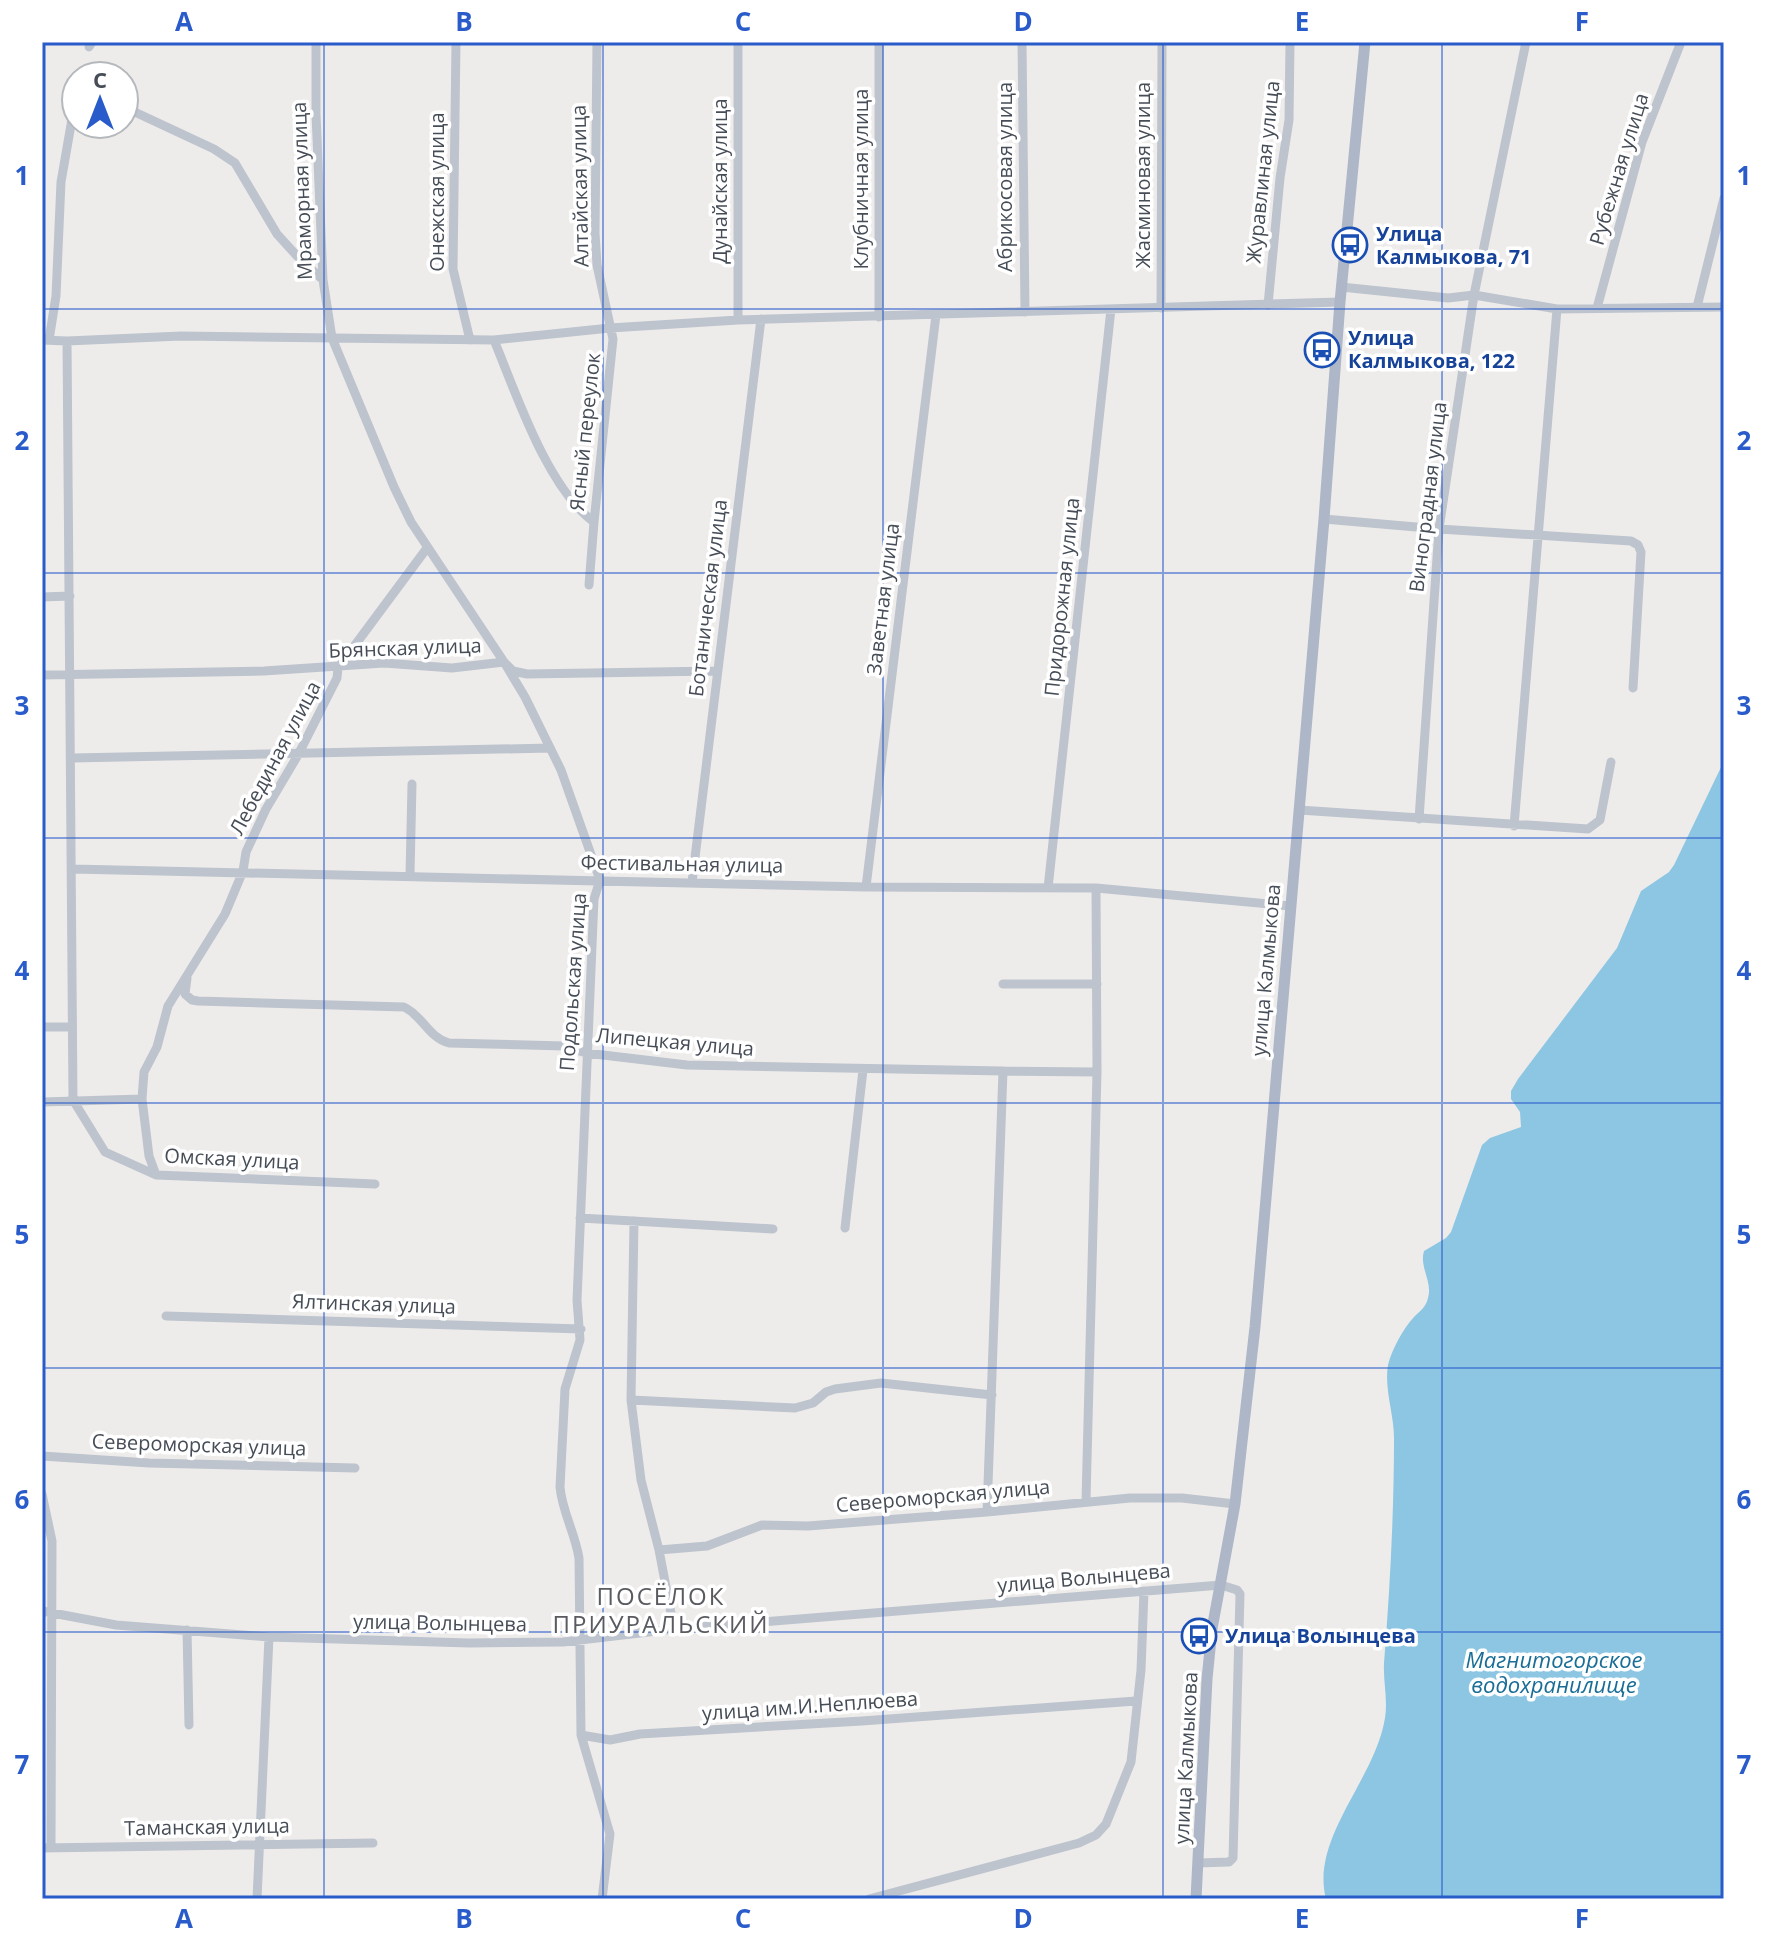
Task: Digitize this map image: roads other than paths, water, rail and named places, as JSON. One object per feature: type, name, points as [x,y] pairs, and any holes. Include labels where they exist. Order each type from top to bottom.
[{"type":"main road","name":"улица Калмыкова","points":[[1196,1899],[1207,1679],[1212,1629],[1235,1504],[1255,1327],[1341,287],[1365,42]]},
{"type":"street","name":"Мраморная улица","points":[[316,42],[323,280],[332,338]]},
{"type":"street","name":"Онежская улица","points":[[456,42],[453,269],[470,340]]},
{"type":"street","name":"Алтайская улица","points":[[597,42],[595,233],[597,265],[610,328]]},
{"type":"street","name":"Дунайская улица","points":[[738,42],[738,320]]},
{"type":"street","name":"Клубничная улица","points":[[879,42],[879,317]]},
{"type":"street","name":"Абрикосовая улица","points":[[1022,42],[1025,312]]},
{"type":"street","name":"Жасминовая улица","points":[[1161,308],[1162,42]]},
{"type":"street","name":"Журавлиная улица","points":[[1268,305],[1280,178],[1289,120],[1290,42]]},
{"type":"street","name":"Виноградная улица","points":[[1419,819],[1439,529],[1474,295],[1526,42]]},
{"type":"street","name":"Рубежная улица","points":[[1597,308],[1642,142],[1681,42]]},
{"type":"street","points":[[140,114],[214,149],[235,163],[277,234],[323,280]]},
{"type":"street","points":[[68,140],[61,182],[56,296],[45,340],[181,336],[494,340],[610,328],[738,320],[1340,302]]},
{"type":"street","points":[[1697,307],[1724,198]]},
{"type":"street","points":[[1341,287],[1448,298],[1474,295],[1557,309],[1724,307]]},
{"type":"street","name":"Придорожная улица","points":[[1048,888],[1111,309]]},
{"type":"street","points":[[1514,826],[1557,309]]},
{"type":"street","name":"Заветная улица","points":[[866,887],[936,315]]},
{"type":"street","name":"Ботаническая улица","points":[[692,882],[761,319]]},
{"type":"street","name":"Ясный переулок","points":[[494,340],[520,409],[565,492],[581,513],[594,522],[613,339],[610,328]]},
{"type":"street","name":"Подольская улица","points":[[332,338],[394,487],[427,548],[504,662],[561,770],[600,880],[594,899],[586,1053],[577,1300],[581,1329],[577,1355],[565,1389],[560,1487],[561,1502],[576,1540],[579,1558],[580,1640]]},
{"type":"street","points":[[67,341],[73,1100]]},
{"type":"street","points":[[1324,519],[1631,541],[1638,545],[1641,552],[1633,688]]},
{"type":"street","points":[[589,585],[594,522]]},
{"type":"street","name":"Лебединая улица","points":[[156,1175],[149,1156],[142,1099],[144,1072],[157,1047],[168,1006],[225,914],[243,871],[246,852],[337,678],[338,668],[427,548]]},
{"type":"street","points":[[42,597],[70,596]]},
{"type":"street","name":"Брянская улица","points":[[42,675],[338,668],[384,663],[452,668],[504,662],[513,671],[527,674],[716,671]]},
{"type":"street","points":[[72,758],[550,748]]},
{"type":"street","points":[[1299,810],[1588,829],[1595,826],[1602,814],[1611,762]]},
{"type":"street","points":[[410,875],[412,784]]},
{"type":"street","name":"Фестивальная улица","points":[[73,869],[866,887],[1096,888],[1290,906]]},
{"type":"street","points":[[1086,1500],[1097,1072],[1096,888]]},
{"type":"street","name":"Липецкая улица","points":[[187,978],[185,994],[192,1000],[404,1007],[413,1012],[442,1042],[564,1046],[586,1053],[687,1065],[1097,1072]]},
{"type":"street","points":[[1003,984],[1097,984]]},
{"type":"street","points":[[42,1027],[72,1027]]},
{"type":"street","points":[[845,1228],[863,1070]]},
{"type":"street","points":[[987,1512],[1003,1071]]},
{"type":"street","points":[[42,1102],[142,1099]]},
{"type":"street","name":"Омская улица","points":[[73,1100],[105,1152],[156,1175],[375,1184]]},
{"type":"street","points":[[580,1218],[773,1229]]},
{"type":"street","points":[[634,1221],[631,1400],[641,1480],[659,1550],[674,1629]]},
{"type":"street","name":"Ялтинская улица","points":[[166,1316],[581,1329]]},
{"type":"street","points":[[631,1400],[795,1408],[806,1407],[835,1389],[881,1383],[992,1395]]},
{"type":"street","name":"Североморская улица","points":[[42,1456],[149,1463],[355,1468]]},
{"type":"street","points":[[42,1494],[52,1541],[47,1611],[47,1848]]},
{"type":"street","name":"Североморская улица","points":[[659,1550],[707,1546],[762,1525],[808,1526],[987,1512],[1086,1500],[1153,1497],[1235,1504]]},
{"type":"street","points":[[1198,1863],[1229,1862],[1233,1858],[1240,1594],[1221,1585]]},
{"type":"street","name":"улица Волынцева","points":[[47,1611],[116,1625],[269,1637],[469,1643],[580,1640],[674,1629],[1221,1585]]},
{"type":"street","points":[[869,1899],[1079,1843],[1096,1835],[1106,1824],[1131,1762],[1135,1741],[1144,1591]]},
{"type":"street","points":[[187,1630],[189,1725]]},
{"type":"street","points":[[257,1899],[269,1637]]},
{"type":"street","points":[[580,1640],[581,1735],[610,1834],[602,1899]]},
{"type":"street","name":"улица им.И.Неплюева","points":[[581,1735],[610,1740],[640,1734],[1136,1701]]},
{"type":"street","name":"Таманская улица","points":[[47,1848],[373,1843]]},
{"type":"water","name":"Магнитогорское водохранилище","points":[[1724,761],[1724,1899],[1326,1899],[1324,1876],[1327,1854],[1379,1741],[1385,1718],[1384,1663],[1394,1438],[1387,1374],[1398,1340],[1427,1301],[1429,1286],[1423,1263],[1424,1251],[1451,1232],[1482,1145],[1490,1138],[1521,1127],[1520,1112],[1511,1099],[1511,1091],[1617,948],[1641,891],[1669,872],[1674,865]]},
{"type":"place","name":"Улица Калмыкова, 71","points":[[1350,245]]},
{"type":"place","name":"Улица Калмыкова, 122","points":[[1322,350]]},
{"type":"place","name":"Улица Волынцева","points":[[1199,1636]]},
{"type":"district","name":"ПОСЁЛОК ПРИУРАЛЬСКИЙ","points":[[661,1611]]}]
